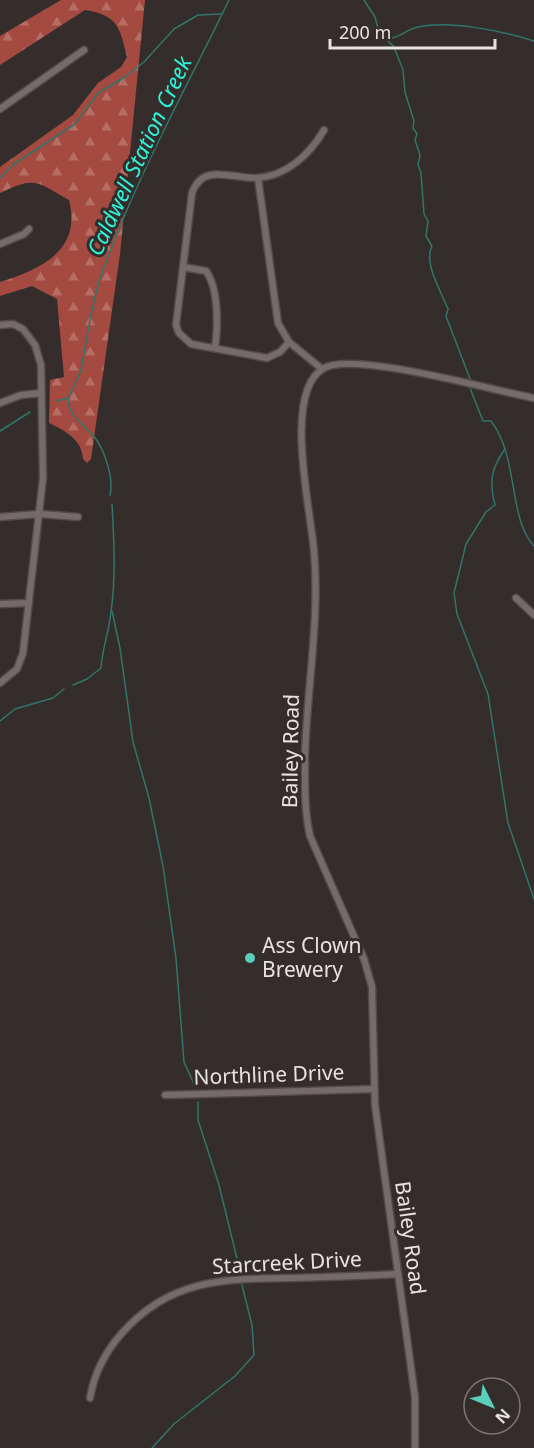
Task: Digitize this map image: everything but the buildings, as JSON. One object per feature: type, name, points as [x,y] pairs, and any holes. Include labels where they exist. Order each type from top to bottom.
[{"type":"street","points":[[0,109],[84,50]]},
{"type":"street","points":[[289,342],[280,352],[267,358],[192,344],[179,333],[176,325],[192,193],[199,180],[214,173],[258,178],[294,164],[306,155],[324,130]]},
{"type":"street","points":[[258,178],[278,323],[289,342],[322,369],[333,365],[374,366],[534,398]]},
{"type":"street","points":[[0,244],[24,234],[29,229]]},
{"type":"street","points":[[183,267],[206,271],[212,281],[217,328],[215,348]]},
{"type":"street","points":[[0,325],[13,324],[23,329],[30,336],[41,365],[43,478],[20,661],[17,669],[0,683]]},
{"type":"street","name":"Bailey Road","points":[[322,369],[307,392],[302,417],[307,506],[314,549],[316,611],[307,700],[305,807],[310,836],[370,977],[374,1089],[415,1397],[415,1448]]},
{"type":"street","points":[[0,403],[21,394],[41,393]]},
{"type":"street","points":[[0,517],[40,514],[78,517]]},
{"type":"street","points":[[516,598],[534,615]]},
{"type":"street","points":[[0,604],[29,603]]},
{"type":"street","name":"Northline Drive","points":[[165,1095],[374,1089]]},
{"type":"street","name":"Starcreek Drive","points":[[90,1398],[102,1362],[118,1338],[152,1306],[179,1291],[224,1279],[398,1274]]},
{"type":"green space","points":[[61,0],[145,0],[120,254],[91,459],[87,463],[76,441],[49,423],[50,380],[64,377],[57,299],[32,286],[0,296],[0,282],[30,271],[55,255],[70,232],[71,217],[69,200],[42,185],[21,184],[0,193],[0,167],[73,115],[98,83],[121,67],[127,57],[116,24],[104,15],[85,10],[0,65],[0,36]]},
{"type":"waterway","name":"Caldwell Station Creek","points":[[110,495],[110,474],[103,451],[96,439],[74,415],[69,398],[80,373],[94,299],[114,240],[161,136],[229,0]]},
{"type":"waterway","points":[[364,0],[375,17],[379,32],[394,47],[403,70],[405,92],[414,121],[413,128],[417,134],[415,140],[420,155],[418,165],[421,173],[424,214],[428,221],[426,236],[432,246],[430,261],[448,309],[446,316],[470,379]]},
{"type":"waterway","points":[[0,178],[14,164],[75,124],[98,93],[125,77],[144,62],[174,29],[198,15],[222,14]]},
{"type":"waterway","points":[[382,34],[392,38],[418,27],[445,25],[492,30],[534,41]]},
{"type":"waterway","points":[[470,388],[483,421],[491,421],[500,436],[506,452],[520,520],[534,546]]},
{"type":"waterway","points":[[56,401],[68,398]]},
{"type":"waterway","points":[[0,431],[30,412]]},
{"type":"waterway","points":[[505,449],[494,469],[492,489],[495,505],[486,512],[466,544],[454,593],[457,614],[488,694],[508,823],[534,899]]},
{"type":"waterway","name":"Caldwell Station Creek","points":[[73,685],[87,679],[101,668],[114,585],[112,504]]},
{"type":"waterway","points":[[112,611],[120,648],[133,742],[149,798],[163,866],[176,958],[184,1062],[194,1084]]},
{"type":"waterway","name":"Caldwell Station Creek","points":[[0,721],[15,709],[53,698],[64,689]]},
{"type":"waterway","points":[[198,1102],[198,1120],[219,1185],[240,1271]]},
{"type":"waterway","points":[[152,1448],[174,1424],[235,1376],[254,1355],[252,1325],[242,1285]]},
{"type":"place","name":"Ass Clown Brewery","points":[[250,958]]}]
